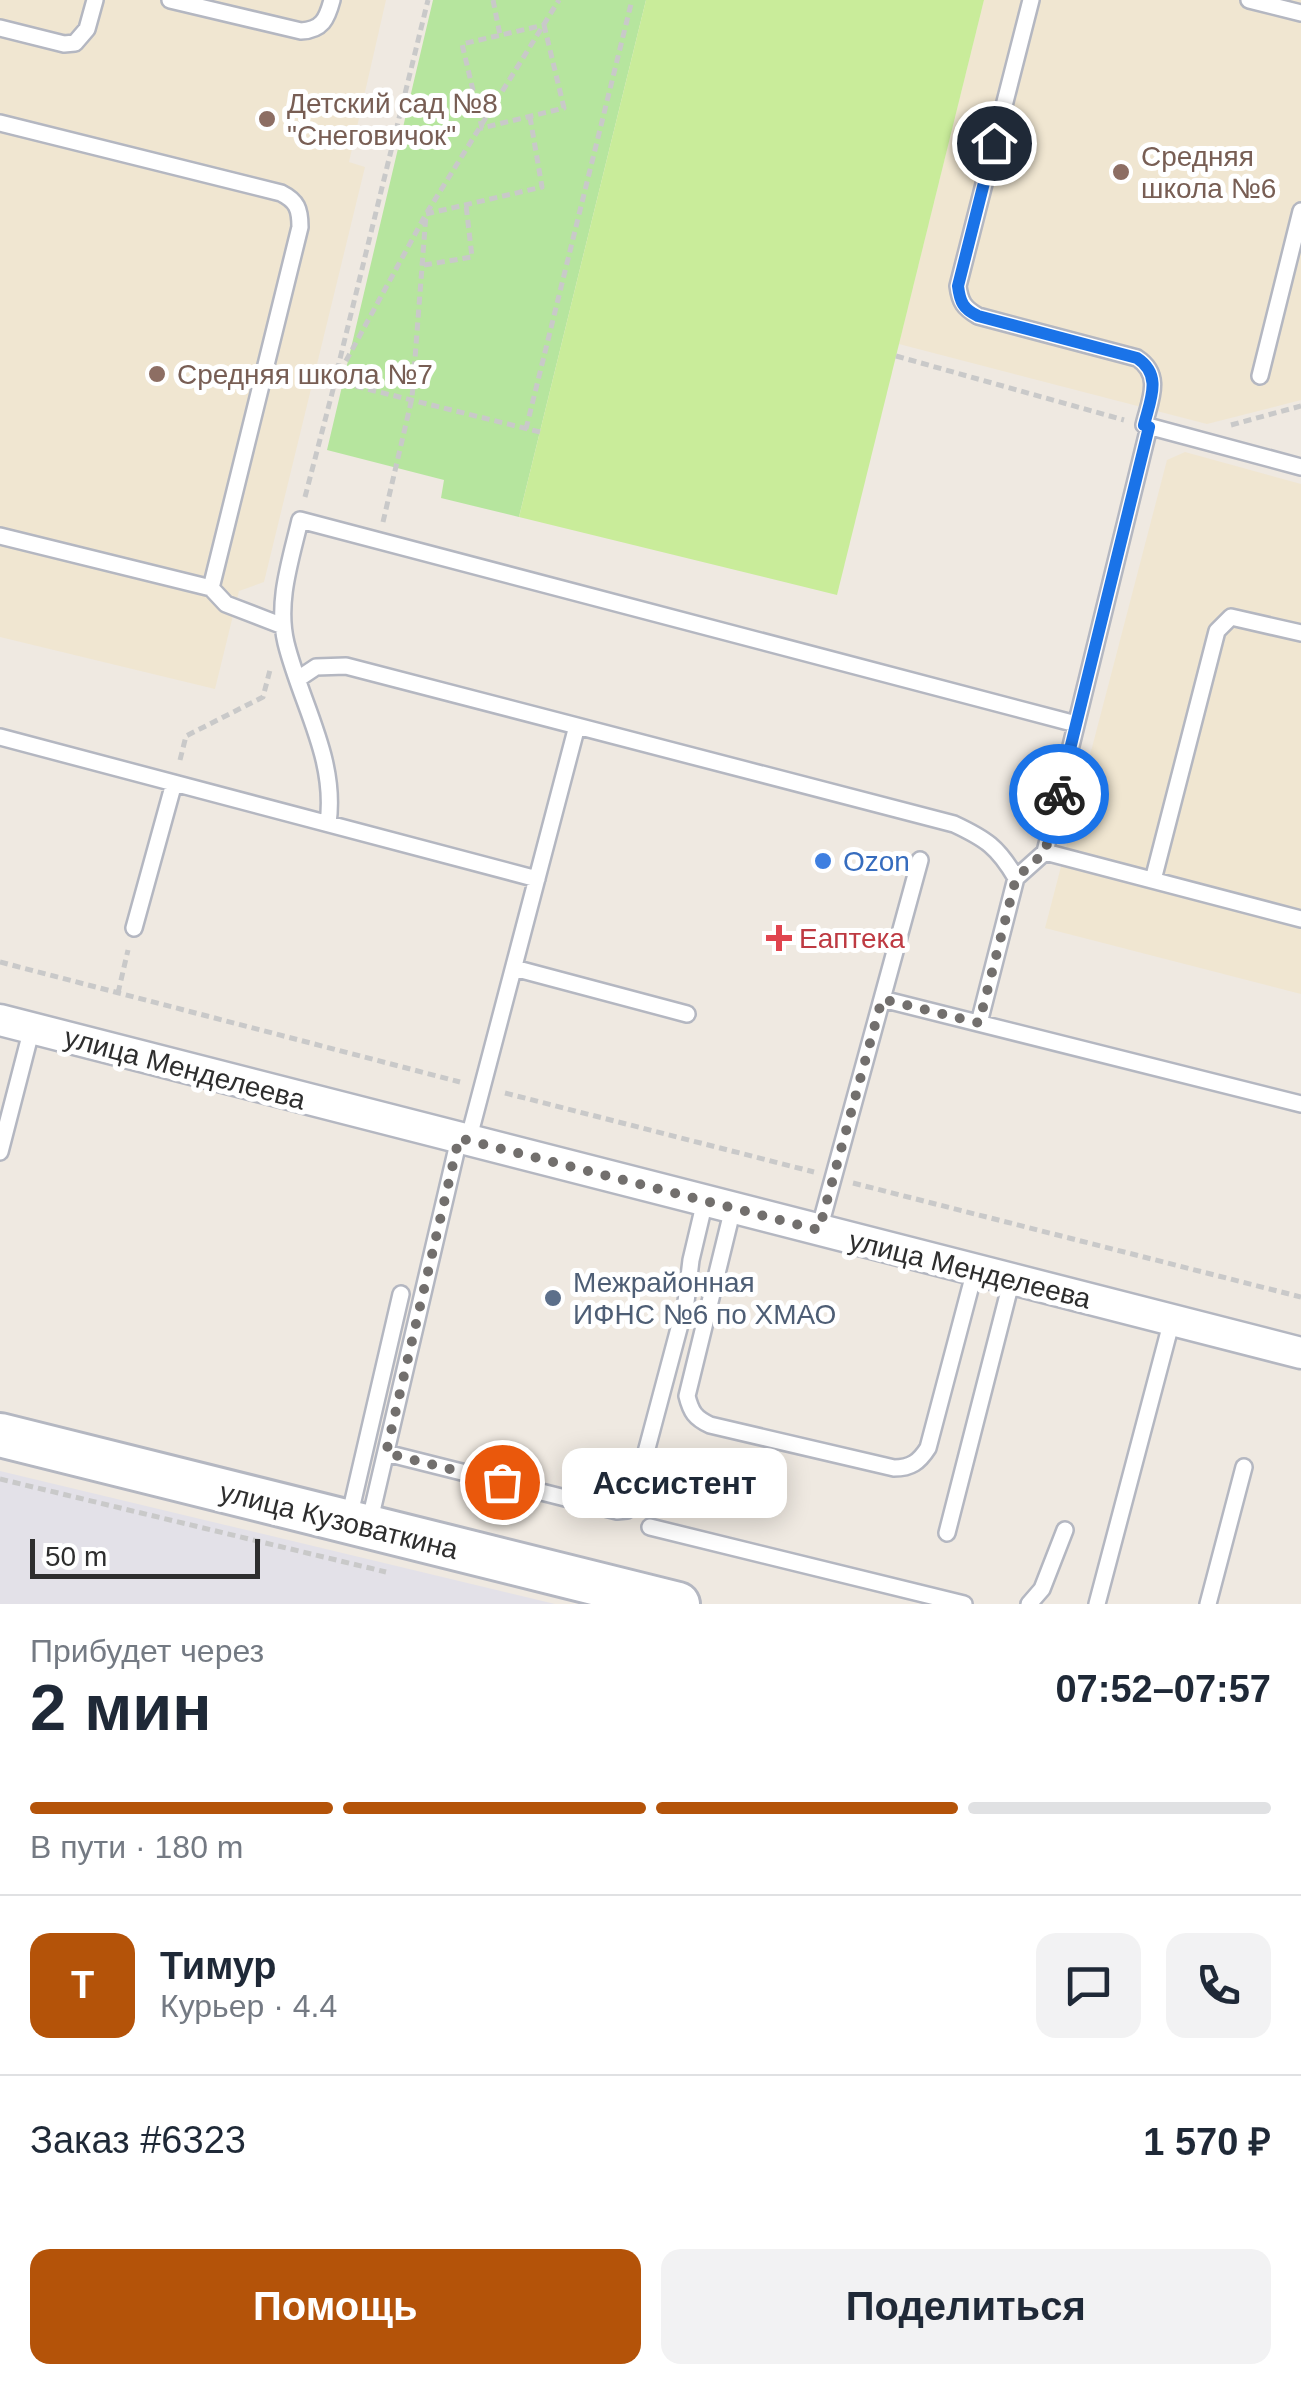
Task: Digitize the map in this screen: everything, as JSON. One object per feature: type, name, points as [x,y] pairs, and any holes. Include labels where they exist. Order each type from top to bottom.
[{"type":"main road","name":"улица Кузоваткина","points":[[0,1435],[678,1604]]},
{"type":"street","name":"улица Менделеева","points":[[0,1020],[1301,1353]]},
{"type":"lane","points":[[0,28],[64,44],[75,43],[87,29],[94,0]]},
{"type":"lane","points":[[170,0],[300,31],[321,26],[328,18],[332,0]]},
{"type":"lane","points":[[979,1023],[1016,878],[1045,852],[1154,388],[1149,366],[1137,358],[978,316],[960,301],[958,286],[1031,0]]},
{"type":"lane","points":[[1249,0],[1301,13]]},
{"type":"lane","points":[[0,123],[280,193],[293,199],[300,212],[211,588]]},
{"type":"lane","points":[[1260,376],[1301,211]]},
{"type":"lane","points":[[1146,426],[1301,466]]},
{"type":"lane","points":[[328,824],[330,780],[284,626],[286,583],[300,520],[1076,724]]},
{"type":"lane","points":[[0,536],[211,588],[226,604],[284,626]]},
{"type":"lane","points":[[1153,880],[1217,631],[1231,617],[1301,633]]},
{"type":"lane","points":[[298,678],[316,667],[346,666],[954,824],[985,839],[1002,855],[1016,878]]},
{"type":"lane","points":[[358,1524],[386,1453],[463,1140],[482,1087],[577,726]]},
{"type":"lane","points":[[0,736],[538,878]]},
{"type":"lane","points":[[134,928],[174,782]]},
{"type":"lane","points":[[1045,852],[1301,919]]},
{"type":"lane","points":[[819,1230],[920,860]]},
{"type":"lane","points":[[514,968],[687,1014]]},
{"type":"lane","points":[[882,999],[1301,1104]]},
{"type":"lane","points":[[0,1152],[32,1028]]},
{"type":"lane","points":[[386,1453],[617,1511],[626,1510],[633,1501],[686,1302],[691,1260],[719,1205]]},
{"type":"lane","points":[[719,1205],[688,1396],[690,1411],[710,1425],[908,1468],[928,1448],[975,1270]]},
{"type":"lane","points":[[948,1533],[1012,1279]]},
{"type":"lane","points":[[358,1524],[402,1294]]},
{"type":"lane","points":[[1097,1604],[1172,1320]]},
{"type":"lane","points":[[1208,1604],[1244,1467]]},
{"type":"lane","points":[[650,1527],[964,1604]]},
{"type":"lane","points":[[1028,1604],[1042,1589],[1064,1530]]},
{"type":"path","points":[[300,520],[428,0]]},
{"type":"path","points":[[493,0],[500,36]]},
{"type":"path","points":[[335,381],[426,214],[559,0]]},
{"type":"path","points":[[526,429],[632,0]]},
{"type":"path","points":[[482,128],[462,44],[544,25]]},
{"type":"path","points":[[482,128],[564,108],[544,25]]},
{"type":"path","points":[[426,214],[542,187],[530,116]]},
{"type":"path","points":[[424,265],[472,256],[466,206]]},
{"type":"path","points":[[379,539],[412,398],[426,214]]},
{"type":"path","points":[[896,356],[1146,426]]},
{"type":"path","points":[[335,381],[540,432]]},
{"type":"path","points":[[1187,437],[1301,406]]},
{"type":"path","points":[[174,782],[186,736],[262,697],[284,626]]},
{"type":"path","points":[[118,993],[134,928]]},
{"type":"path","points":[[0,962],[1301,1297]]},
{"type":"path","points":[[0,1479],[403,1576]]},
{"type":"shaded area","name":"Средняя школа №7","points":[[0,0],[386,0],[349,162],[365,167],[264,582],[239,591],[215,689],[0,637]]},
{"type":"shaded area","name":"Средняя школа №6","points":[[984,0],[1301,0],[1301,400],[1207,424],[899,344]]},
{"type":"shaded area","points":[[1185,452],[1301,484],[1301,994],[1045,928],[1167,460]]},
{"type":"shaded area","points":[[0,1471],[555,1604],[0,1604]]},
{"type":"green space","points":[[433,0],[646,0],[519,517],[441,498],[444,480],[327,450]]},
{"type":"green space","points":[[646,0],[984,0],[837,595],[519,517]]},
{"type":"way so far","points":[[502,1482],[386,1453],[459,1138],[819,1230],[882,999],[979,1023],[1016,878],[1045,852],[1059,794]]},
{"type":"place","name":"Детский сад №8 \"Снеговичок\"","points":[[267,119]]},
{"type":"place","name":"Средняя школа №6","points":[[1121,172]]},
{"type":"place","name":"Средняя школа №7","points":[[157,374]]},
{"type":"place","name":"Ozon","points":[[823,861]]},
{"type":"place","name":"Еаптека","points":[[779,938]]},
{"type":"place","name":"Межрайонная ИФНС №6 по ХМАО","points":[[553,1298]]},
{"type":"place","name":"Ассистент","points":[[502,1482]]},
{"type":"route","points":[[994,143],[958,286],[960,301],[978,316],[1137,358],[1149,366],[1154,377],[1144,425],[1149,427],[1059,794]]}]
